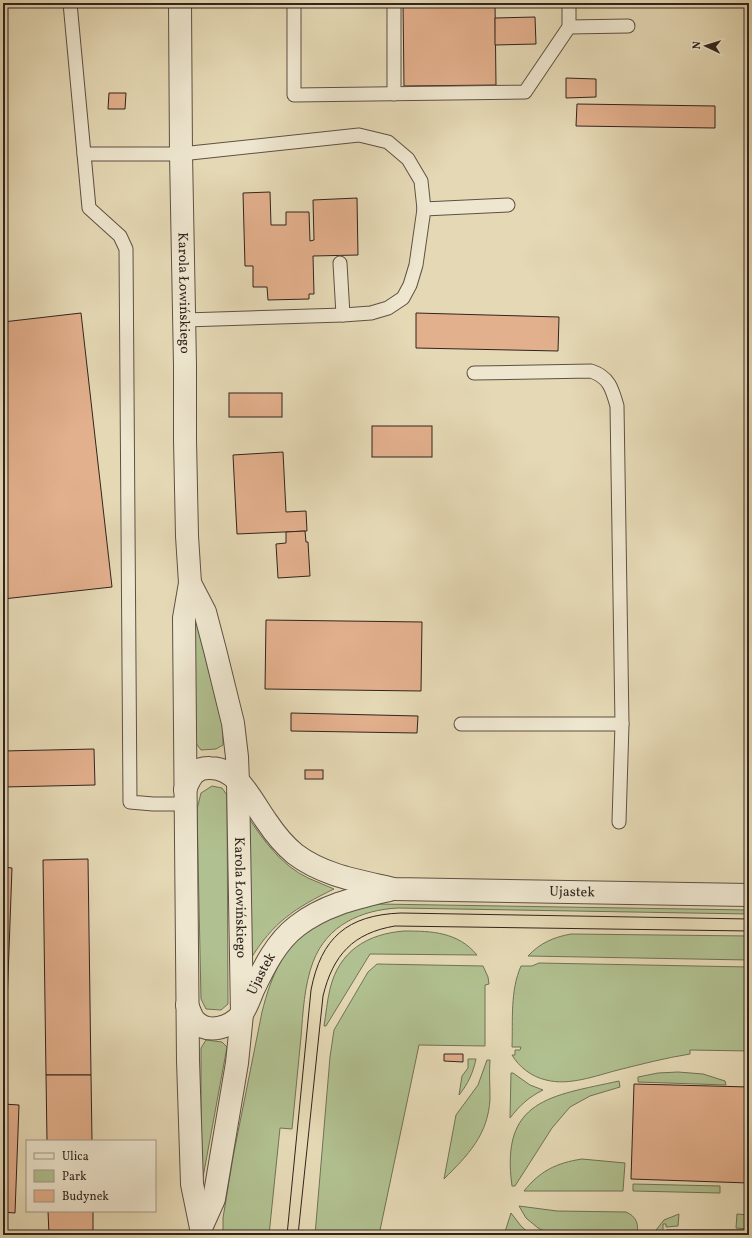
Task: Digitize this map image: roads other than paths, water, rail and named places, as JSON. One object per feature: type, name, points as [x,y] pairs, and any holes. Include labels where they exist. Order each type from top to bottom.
[{"type":"street","name":"Karola Łowińskiego","points":[[180,3],[187,528],[190,583],[184,618],[187,1005],[192,1184],[201,1232]]},
{"type":"street","name":"Karola Łowińskiego","points":[[190,583],[205,612],[233,723],[238,782],[242,1014],[238,1056],[214,1199],[201,1232]]},
{"type":"street","name":"Karola Łowińskiego","points":[[186,797],[192,775],[198,770],[206,768],[225,770],[238,782]]},
{"type":"street","name":"Ujastek","points":[[238,782],[280,840],[305,860],[328,873],[394,889],[749,895]]},
{"type":"street","name":"Ujastek","points":[[242,1014],[271,956],[282,940],[296,927],[312,915],[326,908],[343,902],[394,889]]},
{"type":"street","name":"Karola Łowińskiego","points":[[187,1005],[196,1023],[210,1028],[220,1028],[226,1026],[242,1014]]},
{"type":"lane","points":[[70,3],[89,208],[120,236],[126,250],[130,802],[158,804],[186,797]]},
{"type":"lane","points":[[294,3],[294,95],[525,92],[569,27],[569,3]]},
{"type":"lane","points":[[394,3],[394,94]]},
{"type":"lane","points":[[569,27],[628,26]]},
{"type":"lane","points":[[84,154],[181,154],[359,135],[388,142],[408,158],[421,181],[424,209],[416,265],[410,285],[403,298],[388,308],[371,313],[185,320]]},
{"type":"lane","points":[[424,209],[508,205]]},
{"type":"lane","points":[[340,263],[343,315]]},
{"type":"lane","points":[[474,373],[591,371],[601,374],[614,393],[617,406],[622,724],[619,822]]},
{"type":"lane","points":[[462,724],[622,724]]},
{"type":"tram line","points":[[287,1235],[311,990],[322,956],[330,943],[351,925],[382,915],[401,913],[749,919]]},
{"type":"tram line","points":[[298,1235],[323,996],[327,982],[339,958],[356,940],[380,929],[395,926],[749,931]]}]
